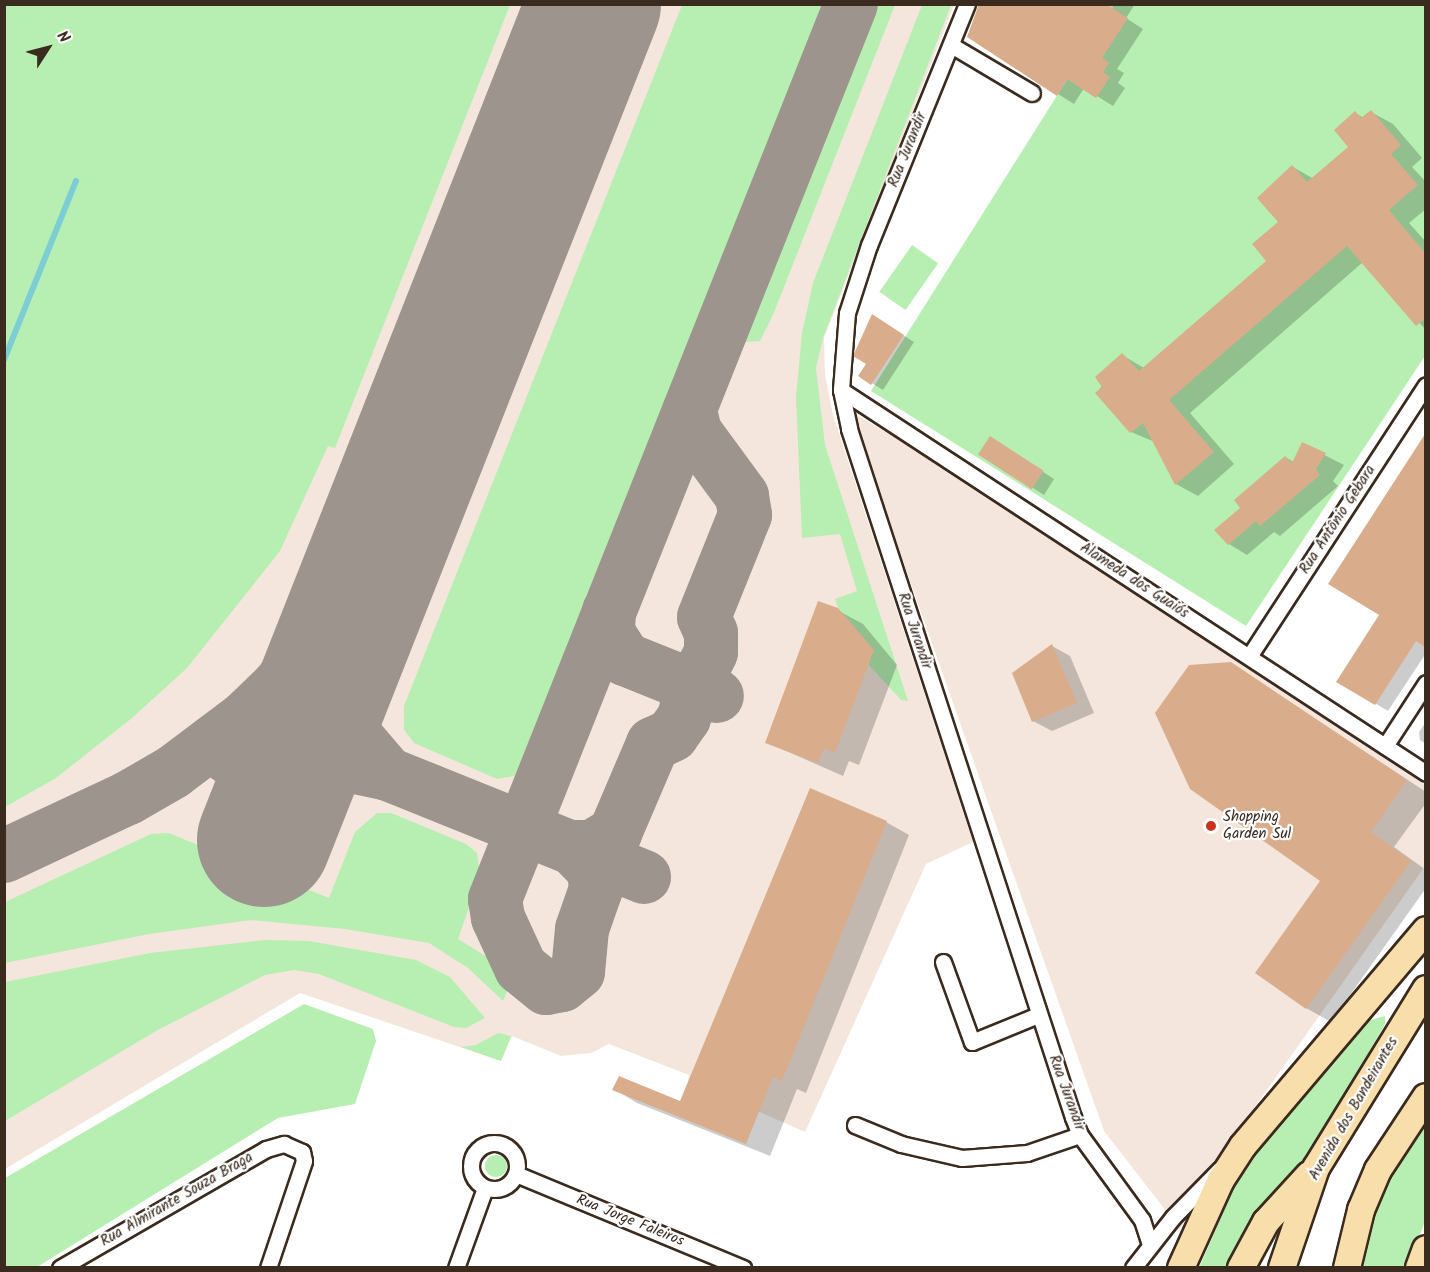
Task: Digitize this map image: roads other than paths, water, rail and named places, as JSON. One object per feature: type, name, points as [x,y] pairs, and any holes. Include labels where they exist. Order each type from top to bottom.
[{"type":"highway","points":[[1181,1268],[1221,1180],[1243,1146],[1425,930]]},
{"type":"highway","name":"Avenida dos Bandeirantes","points":[[1282,1268],[1316,1168],[1425,989]]},
{"type":"highway","points":[[1347,1268],[1361,1210],[1378,1170],[1425,1097]]},
{"type":"highway","points":[[1241,1268],[1266,1222],[1316,1168]]},
{"type":"highway","points":[[1419,1268],[1425,1249]]},
{"type":"street","name":"Rua Jurandir","points":[[967,4],[869,245],[847,313],[841,390],[849,429],[1038,1015],[1080,1135],[1142,1221],[1150,1244]]},
{"type":"street","points":[[951,45],[1032,93]]},
{"type":"street","name":"Rua Antônio Gebara","points":[[1250,655],[1425,385]]},
{"type":"street","name":"Alameda dos Guaiós","points":[[841,390],[1250,655],[1425,773]]},
{"type":"street","points":[[1385,746],[1425,683]]},
{"type":"street","points":[[943,962],[972,1042],[1038,1015]]},
{"type":"street","points":[[855,1125],[901,1144],[962,1158],[1028,1153],[1080,1135]]},
{"type":"street","points":[[500,1143],[515,1155],[516,1174],[500,1189],[485,1188],[478,1183],[471,1168],[476,1152],[482,1146],[500,1143]]},
{"type":"street","name":"Rua Almirante Souza Braga","points":[[60,1268],[266,1149],[284,1144],[296,1148],[304,1161],[268,1268]]},
{"type":"street","points":[[1133,1268],[1150,1244],[1243,1146]]},
{"type":"street","name":"Rua Jorge Faleiros","points":[[516,1174],[743,1268]]},
{"type":"street","points":[[456,1268],[485,1188]]},
{"type":"waterway","points":[[4,360],[76,181]]},
{"type":"place","name":"Shopping Garden Sul","points":[[1211,826]]}]
